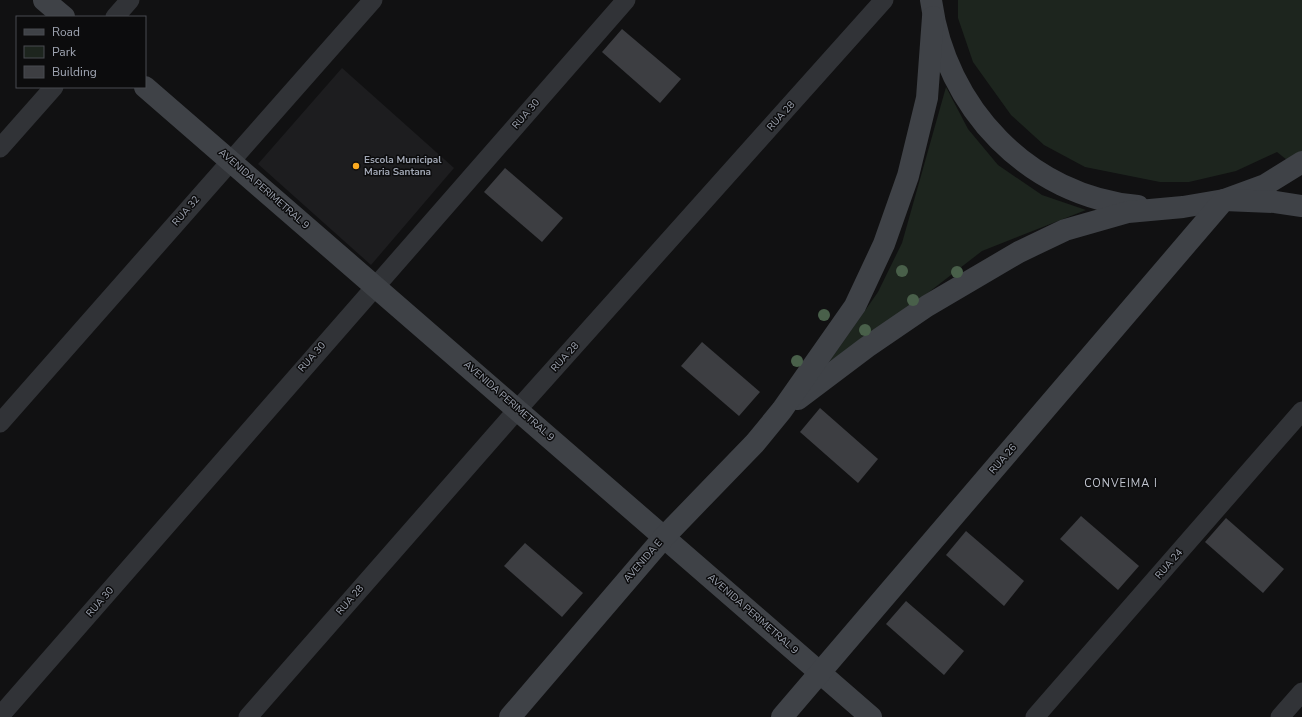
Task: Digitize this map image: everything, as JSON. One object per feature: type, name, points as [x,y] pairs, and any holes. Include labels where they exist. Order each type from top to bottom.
[{"type":"street","points":[[44,0],[63,16]]},
{"type":"street","points":[[116,16],[130,0]]},
{"type":"street","name":"RUA 32","points":[[0,423],[374,0]]},
{"type":"street","name":"RUA 30","points":[[0,716],[626,0]]},
{"type":"street","name":"RUA 28","points":[[248,717],[518,409],[884,0]]},
{"type":"street","points":[[932,8],[944,56],[961,92],[984,125],[1012,154],[1046,177],[1082,194],[1121,205],[1162,209]]},
{"type":"street","points":[[782,410],[854,306],[884,244],[908,176],[927,98],[932,8]]},
{"type":"street","points":[[0,148],[53,88]]},
{"type":"street","name":"AVENIDA PERIMETRAL 9","points":[[146,88],[518,409],[871,717]]},
{"type":"street","points":[[782,410],[867,347],[927,306],[1019,252],[1065,230],[1128,212],[1196,206],[1224,200],[1265,185],[1302,162]]},
{"type":"street","points":[[1224,200],[1275,202],[1302,206]]},
{"type":"street","name":"RUA 26","points":[[782,717],[1224,200]]},
{"type":"street","name":"AVENIDA E","points":[[510,717],[664,536],[755,443],[782,410]]},
{"type":"street","name":"RUA 24","points":[[1035,717],[1302,411]]},
{"type":"street","points":[[1280,717],[1302,692]]},
{"type":"shaded area","name":"Escola Municipal Maria Santana","points":[[342,68],[454,168],[371,265],[258,164]]},
{"type":"green space","points":[[958,0],[1302,0],[1302,172],[1277,152],[1236,171],[1189,182],[1160,182],[1085,167],[1044,145],[1011,115],[973,62],[958,18]]},
{"type":"green space","points":[[946,87],[968,129],[998,165],[1042,195],[1086,210],[982,251],[898,316],[829,362],[878,292],[902,243]]},
{"type":"building","points":[[622,29],[681,79],[660,103],[602,52]]},
{"type":"building","points":[[505,168],[563,218],[542,242],[484,192]]},
{"type":"building","points":[[702,342],[760,392],[739,416],[681,366]]},
{"type":"building","points":[[820,408],[878,459],[858,483],[800,432]]},
{"type":"building","points":[[1081,516],[1139,566],[1118,590],[1060,539]]},
{"type":"building","points":[[1226,518],[1284,569],[1263,593],[1205,542]]},
{"type":"building","points":[[966,531],[1024,581],[1004,606],[946,555]]},
{"type":"building","points":[[525,543],[583,593],[562,617],[504,566]]},
{"type":"building","points":[[906,601],[964,651],[944,675],[886,624]]},
{"type":"place","name":"Escola Municipal Maria Santana","points":[[356,166]]},
{"type":"district","name":"CONVEIMA I","points":[[1121,483]]}]
